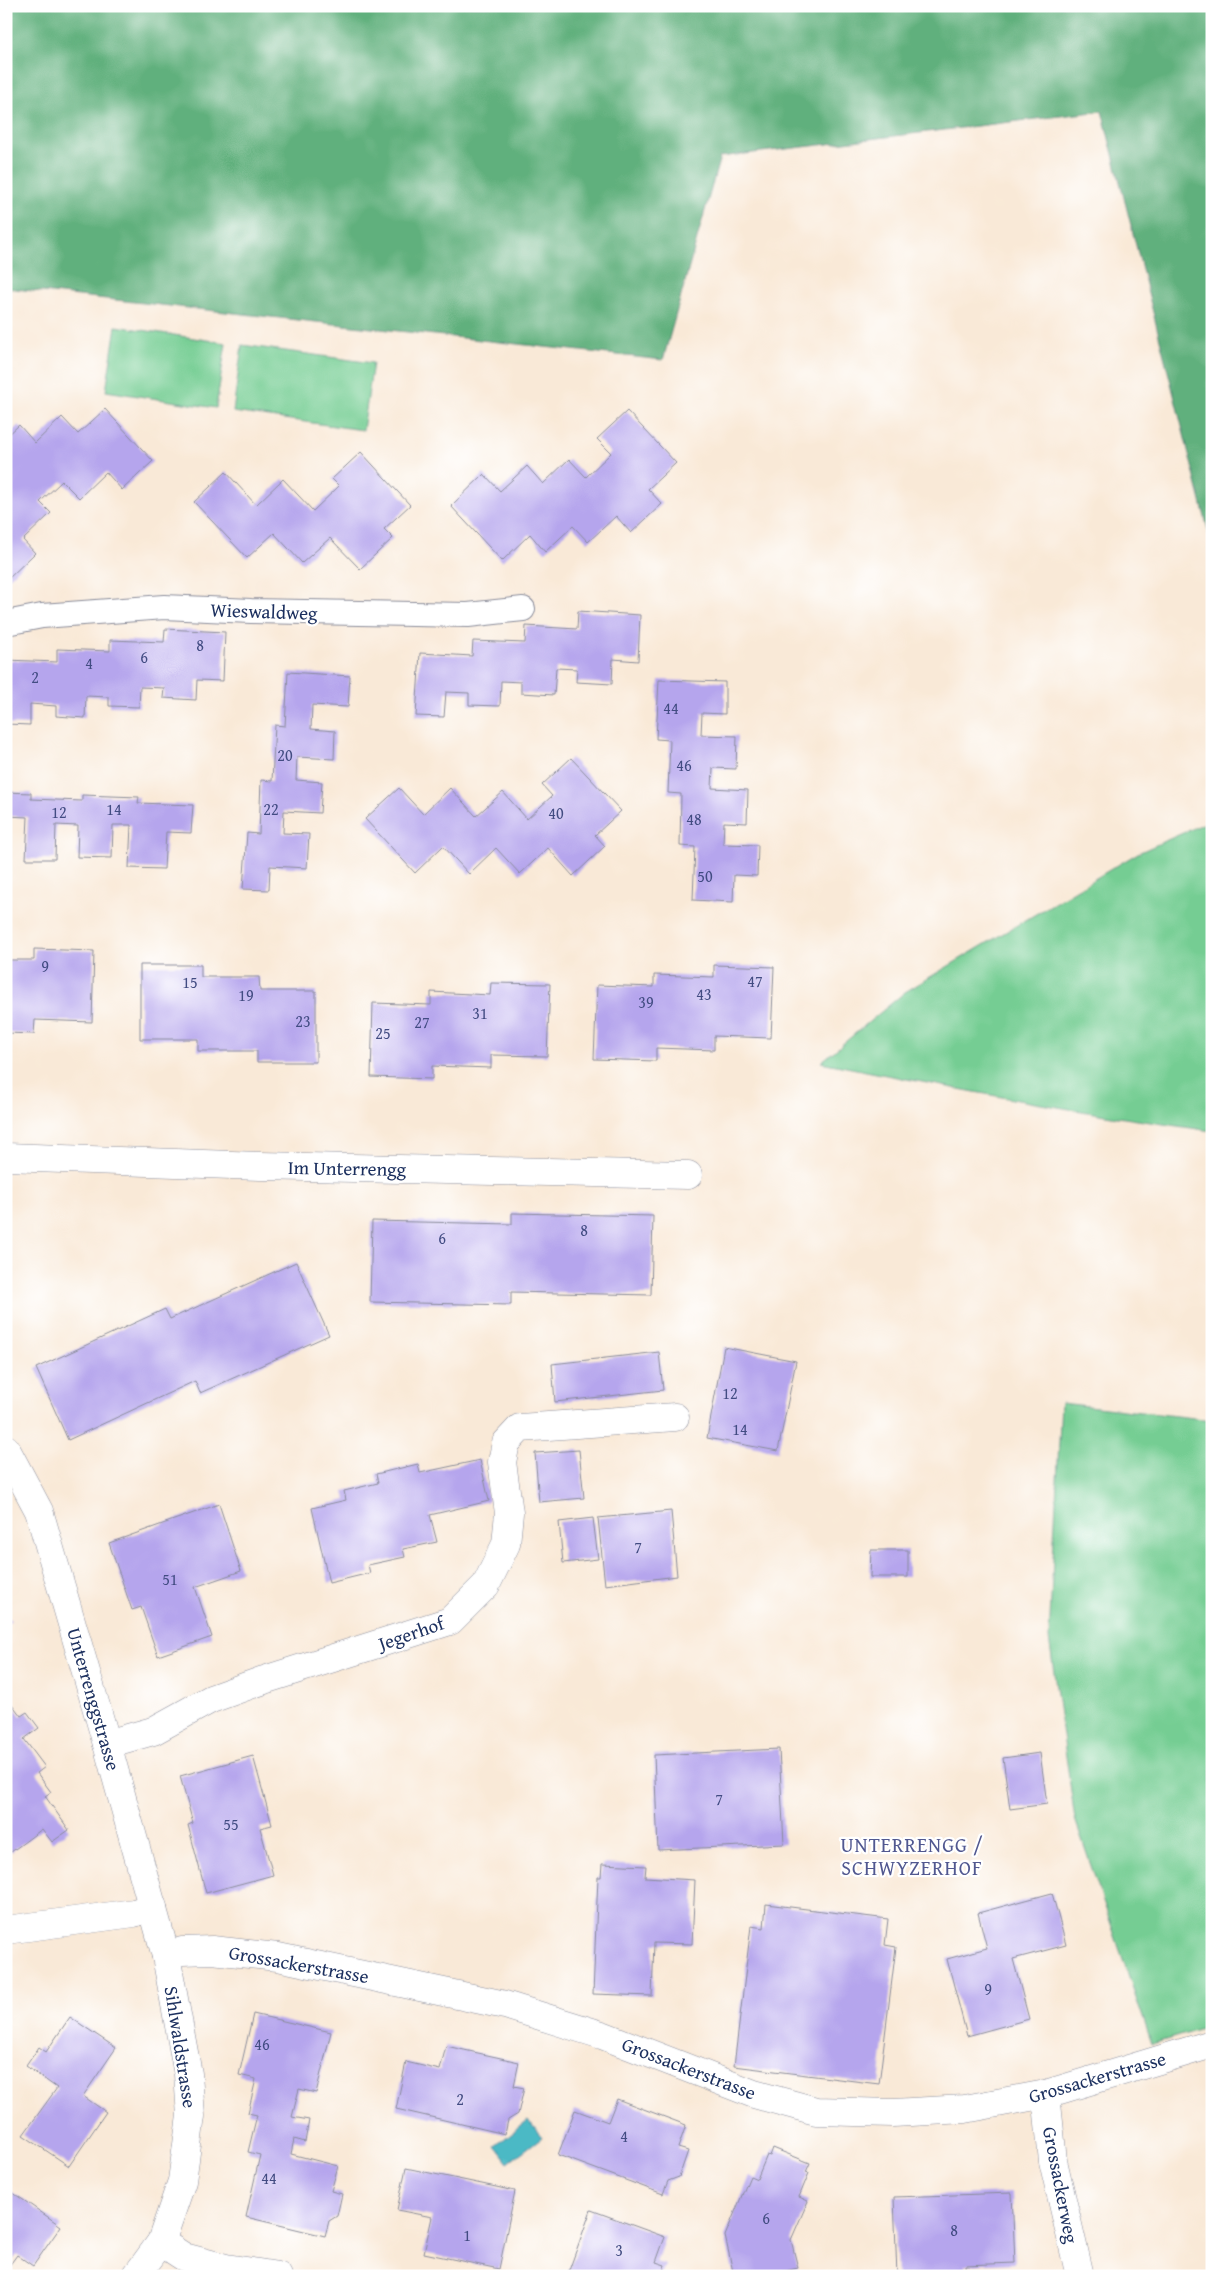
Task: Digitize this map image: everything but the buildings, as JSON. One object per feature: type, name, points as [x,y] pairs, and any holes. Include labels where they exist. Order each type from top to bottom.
[{"type":"street","name":"Im Unterrengg","points":[[6,1157],[260,1166],[688,1175]]},
{"type":"street","name":"Jegerhof","points":[[107,1744],[153,1731],[211,1699],[264,1680],[450,1621],[486,1585],[506,1544],[509,1513],[502,1462],[506,1443],[520,1428],[675,1417]]},
{"type":"street","name":"Unterrenggstrasse","points":[[6,1448],[38,1511],[107,1744],[166,1956]]},
{"type":"street","points":[[6,1930],[134,1913],[153,1907]]},
{"type":"street","name":"Grossackerstrasse","points":[[166,1956],[182,1951],[212,1950],[278,1957],[505,2005],[602,2035],[754,2094],[816,2111],[893,2113],[965,2109],[1046,2094],[1212,2044]]},
{"type":"street","name":"Sihlwaldstrasse","points":[[136,2276],[161,2242],[182,2181],[192,2116],[188,2074],[166,1956]]},
{"type":"street","name":"Grossackerweg","points":[[1046,2094],[1053,2161],[1080,2276]]},
{"type":"street","points":[[161,2242],[184,2257],[226,2268],[278,2276]]},
{"type":"lane","name":"Wieswaldweg","points":[[6,623],[42,616],[164,607],[468,616],[523,609]]},
{"type":"green space","points":[[6,6],[1212,6],[1212,545],[1102,111],[720,157],[663,360],[6,288]]},
{"type":"green space","points":[[116,326],[226,343],[216,408],[106,391]]},
{"type":"green space","points":[[242,345],[373,363],[363,430],[233,412]]},
{"type":"green space","points":[[1212,820],[1212,1131],[1015,1100],[821,1062],[905,992],[1138,853]]},
{"type":"green space","points":[[1061,1403],[1212,1420],[1212,2026],[1152,2044],[1075,1819],[1049,1638]]},
{"type":"water","points":[[528,2120],[542,2137],[508,2163],[495,2146]]},
{"type":"district","name":"UNTERRENGG / SCHWYZERHOF","points":[[912,1856]]}]
